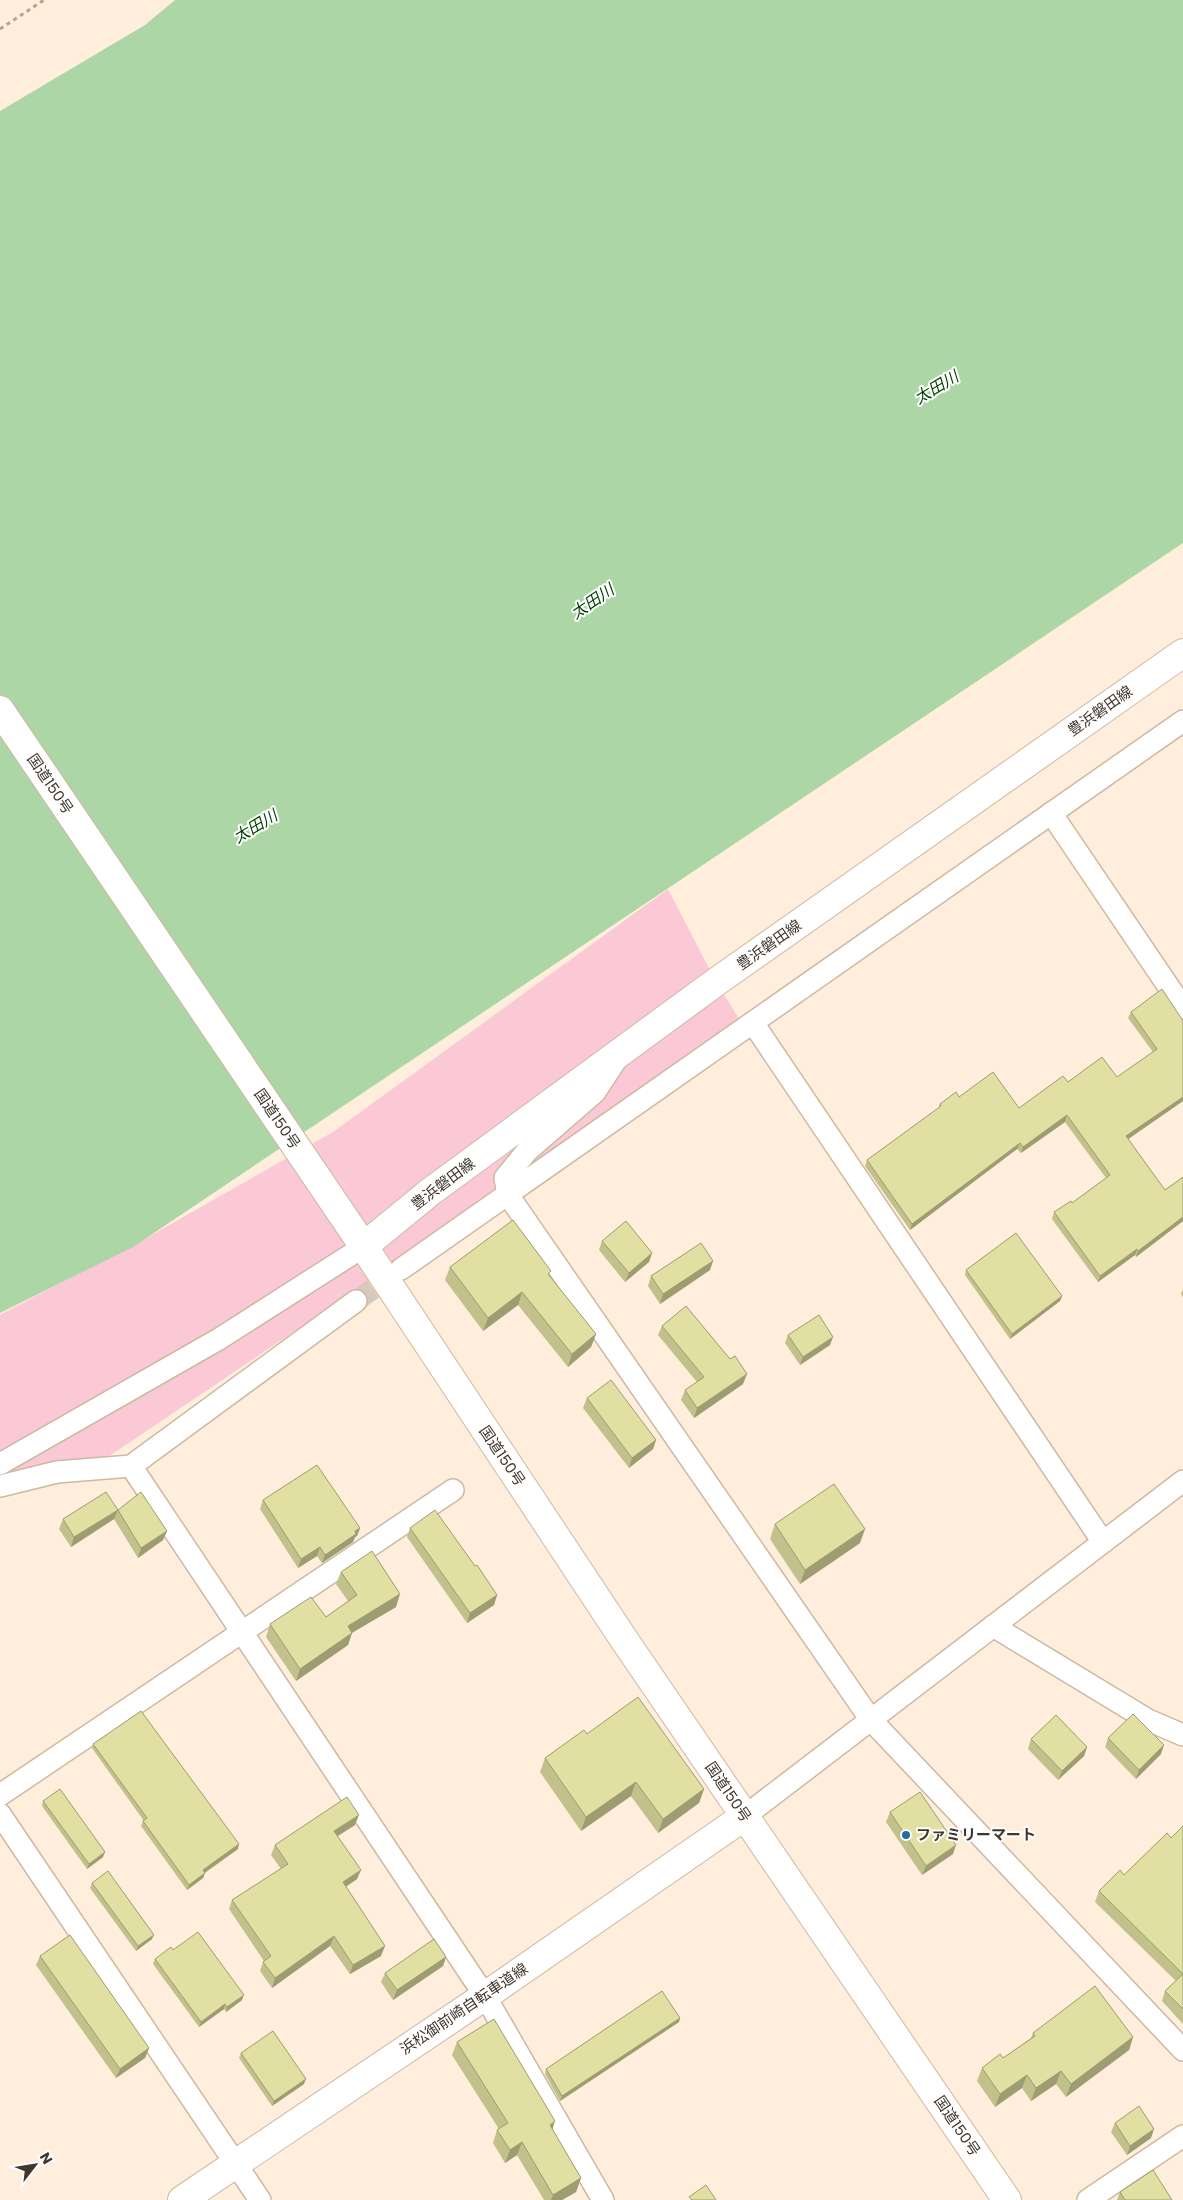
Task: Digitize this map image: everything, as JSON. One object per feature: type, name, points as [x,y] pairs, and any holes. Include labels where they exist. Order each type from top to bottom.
[{"type":"main road","name":"豊浜磐田線","points":[[360,1241],[430,1192],[716,982],[1183,653]]},
{"type":"main road","name":"国道150号","points":[[0,710],[360,1241],[625,1641],[1007,2200]]},
{"type":"main road","name":"浜松御前崎自転車道線","points":[[182,2200],[485,1996],[745,1816]]},
{"type":"street","points":[[401,1269],[1183,720]]},
{"type":"street","points":[[1052,813],[1183,1008]]},
{"type":"street","points":[[753,1023],[1103,1542]]},
{"type":"street","points":[[620,1053],[595,1092],[527,1151],[516,1164],[505,1178],[508,1195],[870,1720],[1183,2050]]},
{"type":"street","points":[[0,1464],[219,1339],[360,1241]]},
{"type":"street","points":[[0,1486],[56,1472],[131,1466],[356,1301]]},
{"type":"street","points":[[131,1466],[485,1996],[603,2200]]},
{"type":"street","points":[[745,1816],[1183,1481]]},
{"type":"street","points":[[0,1795],[453,1490]]},
{"type":"street","points":[[993,1626],[1148,1720],[1183,1735]]},
{"type":"street","points":[[0,1814],[260,2200]]},
{"type":"street","points":[[1088,2200],[1183,2136]]},
{"type":"path","points":[[0,30],[44,0]]},
{"type":"shaded area","points":[[668,889],[716,982],[745,1028],[90,1469],[0,1491],[0,1315],[148,1237],[333,1132]]},
{"type":"water","name":"太田川","points":[[175,0],[1183,0],[1183,543],[133,1247],[0,1313],[0,111],[145,25]]},
{"type":"building","points":[[1162,989],[1183,1021],[1183,1097],[1126,1136],[1165,1190],[1183,1177],[1183,1217],[1138,1251],[1137,1249],[1100,1276],[1054,1212],[1071,1201],[1072,1203],[1110,1175],[1067,1115],[1023,1147],[1020,1143],[912,1224],[867,1160],[941,1106],[940,1104],[956,1092],[959,1097],[993,1072],[1019,1108],[1063,1076],[1068,1082],[1102,1057],[1117,1077],[1157,1049],[1131,1012]]},
{"type":"building","points":[[513,1220],[551,1271],[548,1274],[596,1334],[572,1354],[522,1292],[488,1318],[450,1267]]},
{"type":"building","points":[[626,1221],[652,1253],[629,1273],[602,1241]]},
{"type":"building","points":[[1016,1233],[1062,1296],[1012,1334],[966,1270]]},
{"type":"building","points":[[701,1243],[713,1261],[663,1294],[651,1276]]},
{"type":"building","points":[[686,1306],[730,1359],[735,1356],[747,1374],[697,1408],[685,1390],[704,1377],[662,1326]]},
{"type":"building","points":[[819,1315],[833,1337],[803,1357],[788,1335]]},
{"type":"building","points":[[611,1380],[656,1440],[632,1458],[587,1398]]},
{"type":"building","points":[[317,1465],[360,1528],[355,1531],[356,1534],[325,1555],[320,1547],[301,1559],[263,1500]]},
{"type":"building","points":[[834,1484],[865,1529],[805,1570],[775,1524]]},
{"type":"building","points":[[106,1492],[118,1510],[74,1537],[63,1519]]},
{"type":"building","points":[[141,1492],[167,1531],[141,1548],[118,1510]]},
{"type":"building","points":[[435,1510],[475,1566],[477,1565],[497,1595],[470,1613],[410,1528]]},
{"type":"building","points":[[372,1551],[400,1594],[348,1626],[352,1633],[300,1669],[270,1624],[311,1597],[326,1617],[357,1595],[341,1572]]},
{"type":"building","points":[[638,1697],[704,1789],[663,1819],[636,1782],[586,1817],[545,1758],[584,1730],[587,1734]]},
{"type":"building","points":[[141,1711],[239,1844],[203,1870],[205,1873],[189,1885],[143,1821],[147,1818],[93,1744]]},
{"type":"building","points":[[1133,1714],[1164,1745],[1139,1770],[1108,1738]]},
{"type":"building","points":[[1056,1715],[1087,1747],[1062,1771],[1031,1739]]},
{"type":"building","points":[[60,1789],[105,1852],[89,1864],[43,1801]]},
{"type":"building","points":[[920,1792],[956,1845],[926,1866],[890,1812]]},
{"type":"building","points":[[347,1797],[359,1815],[334,1831],[361,1870],[343,1882],[385,1946],[353,1965],[334,1936],[275,1978],[263,1962],[271,1956],[232,1900],[288,1864],[275,1845]]},
{"type":"building","points":[[1183,1826],[1183,1974],[1099,1891],[1120,1870],[1124,1875],[1167,1833],[1171,1838]]},
{"type":"building","points":[[108,1871],[154,1935],[138,1946],[92,1883]]},
{"type":"building","points":[[198,1932],[244,1995],[227,2007],[225,2004],[201,2022],[155,1959],[171,1947],[173,1950]]},
{"type":"building","points":[[70,1935],[149,2048],[120,2069],[40,1956]]},
{"type":"building","points":[[434,1939],[446,1957],[397,1990],[385,1973]]},
{"type":"building","points":[[1183,1974],[1183,2009],[1165,1991]]},
{"type":"building","points":[[1095,1986],[1133,2037],[1071,2084],[1061,2071],[1036,2088],[1027,2075],[1000,2094],[982,2068],[1000,2054],[1003,2058],[1035,2036],[1033,2033]]},
{"type":"building","points":[[662,1991],[680,2018],[562,2096],[546,2069]]},
{"type":"building","points":[[494,2019],[555,2121],[550,2125],[581,2178],[553,2195],[522,2142],[510,2150],[497,2130],[508,2123],[457,2042]]},
{"type":"building","points":[[273,2031],[306,2079],[274,2101],[241,2053]]},
{"type":"building","points":[[1139,2106],[1154,2129],[1130,2146],[1115,2123]]},
{"type":"building","points":[[1153,2170],[1172,2200],[1125,2200],[1120,2192]]},
{"type":"building","points":[[706,2185],[716,2200],[692,2200],[689,2197]]},
{"type":"tunnel","points":[[356,1301],[399,1271]]},
{"type":"place","name":"ファミリーマート","points":[[906,1835]]}]
